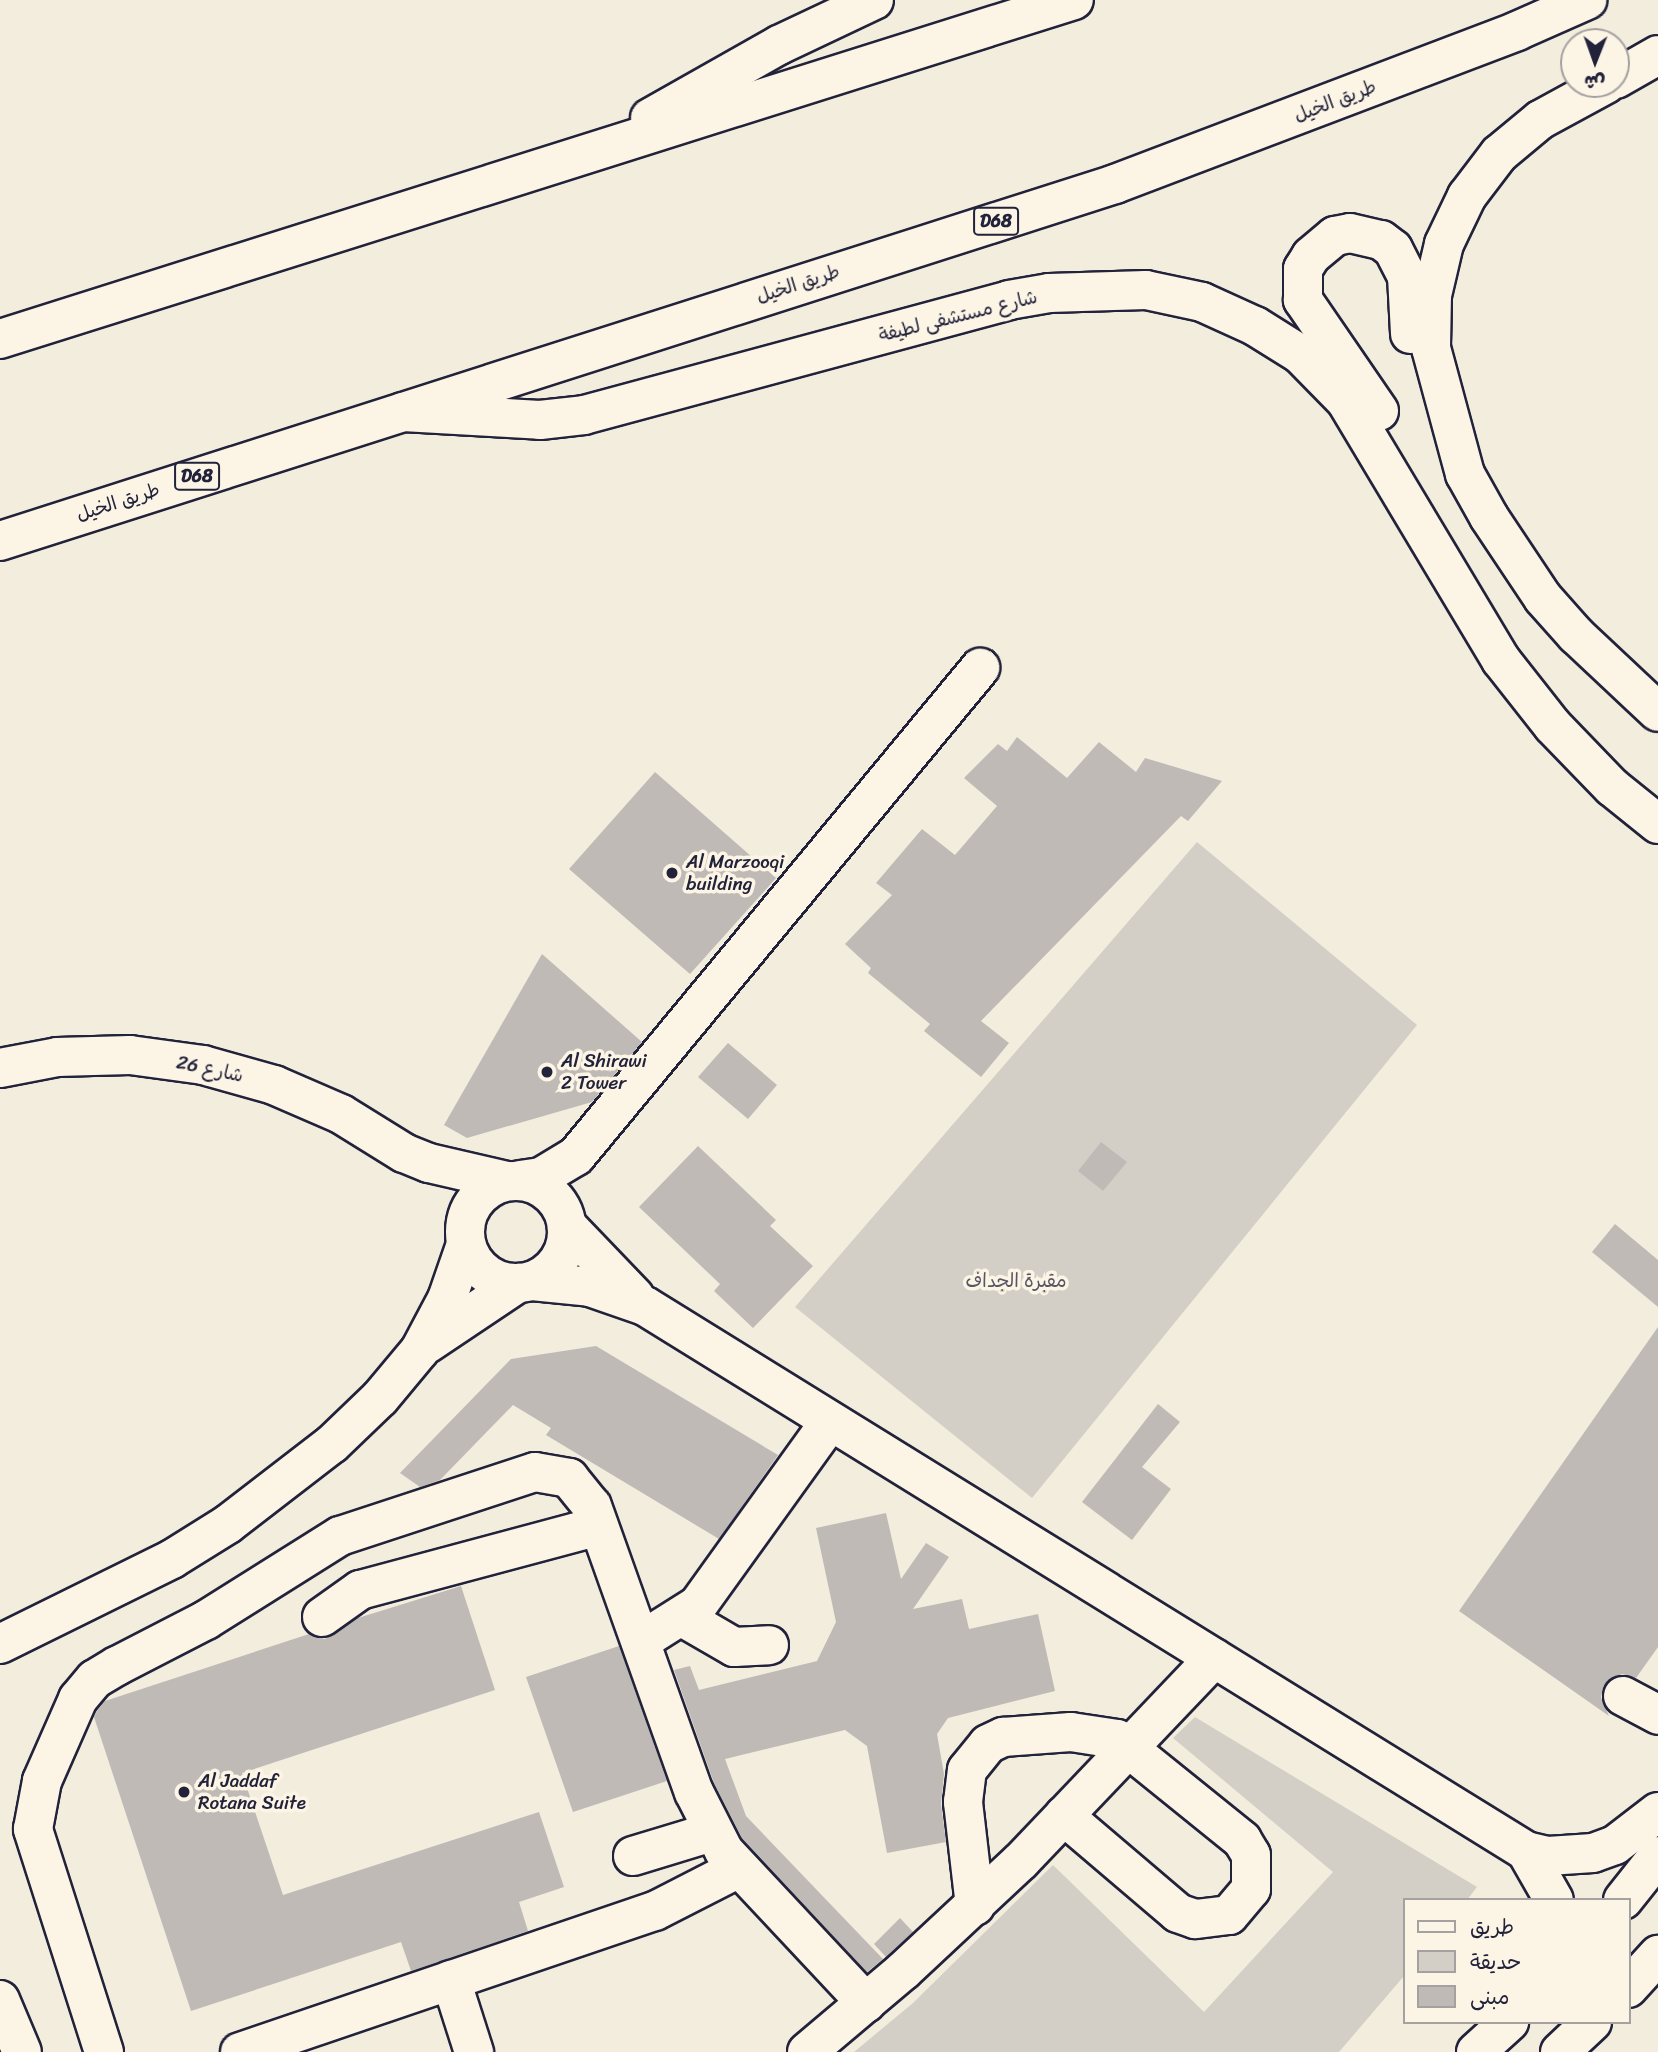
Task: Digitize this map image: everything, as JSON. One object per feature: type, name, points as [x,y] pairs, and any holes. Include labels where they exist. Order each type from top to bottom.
[{"type":"main road","points":[[602,150],[719,78],[874,0]]},
{"type":"main road","points":[[0,339],[1074,0]]},
{"type":"main road","name":"طريق الخيل","points":[[0,541],[394,412],[1115,184],[1517,31],[1587,0]]},
{"type":"main road","points":[[1630,71],[1658,55]]},
{"type":"main road","points":[[1465,474],[1431,348],[1432,295],[1444,244],[1467,196],[1499,154],[1540,120],[1580,98]]},
{"type":"main road","points":[[1417,513],[1415,491],[1402,451],[1303,300],[1304,269],[1321,244],[1343,234],[1366,234],[1381,240],[1402,262],[1416,372],[1434,421],[1543,598],[1610,670],[1658,712]]},
{"type":"main road","name":"شارع مستشفى لطيفة","points":[[394,412],[519,419],[584,415],[1009,299],[1049,293],[1146,290],[1202,302],[1255,326],[1300,354],[1346,401],[1417,513],[1501,660],[1553,726],[1612,787],[1658,824]]},
{"type":"main road","points":[[0,1644],[172,1559],[281,1486],[380,1398],[419,1350],[447,1299],[466,1241],[475,1202],[513,1181],[559,1169],[587,1139],[980,668]]},
{"type":"main road","name":"شارع 26","points":[[0,1068],[57,1057],[106,1056],[203,1065],[296,1094],[341,1114],[404,1153],[454,1171],[513,1181]]},
{"type":"main road","points":[[419,1350],[555,1265],[562,1253],[565,1219],[587,1139]]},
{"type":"main road","name":"شارع 26","points":[[404,1153],[433,1184],[466,1241]]},
{"type":"main road","points":[[513,1181],[546,1191],[565,1219],[645,1306]]},
{"type":"main road","points":[[466,1241],[471,1258],[491,1276],[525,1282],[590,1287],[645,1306],[1526,1852],[1548,1856],[1593,1853],[1615,1845],[1658,1812]]},
{"type":"main road","points":[[641,1642],[684,1618],[711,1590],[830,1421]]},
{"type":"main road","points":[[103,2052],[33,1829],[42,1781],[65,1723],[95,1679],[216,1614],[340,1536],[535,1472],[569,1478],[582,1490],[599,1527],[694,1792],[712,1832],[739,1868],[866,2003]]},
{"type":"main road","points":[[322,1617],[360,1590],[599,1527]]},
{"type":"main road","points":[[0,1624],[60,1614]]},
{"type":"main road","points":[[684,1618],[727,1645],[769,1645]]},
{"type":"main road","points":[[807,2052],[975,1906],[1214,1658]]},
{"type":"main road","points":[[1623,1696],[1658,1714]]},
{"type":"main road","points":[[975,1906],[962,1785],[975,1755],[1003,1737],[1087,1731],[1117,1739],[1242,1840],[1254,1872],[1242,1904],[1212,1920],[1178,1913],[1064,1816]]},
{"type":"main road","points":[[633,1856],[712,1832]]},
{"type":"main road","points":[[1526,1852],[1553,1898]]},
{"type":"main road","points":[[1625,1898],[1658,1856]]},
{"type":"main road","points":[[240,2052],[684,1900],[739,1868]]},
{"type":"main road","points":[[451,1980],[474,2052]]},
{"type":"main road","points":[[0,2000],[22,2052]]},
{"type":"main road","points":[[1476,2052],[1507,2024]]},
{"type":"main road","points":[[1560,2052],[1590,2024]]},
{"type":"green space","name":"مقبرة الجداف","points":[[1197,842],[1417,1025],[1032,1498],[795,1307]]},
{"type":"green space","points":[[1195,1717],[1477,1887],[1469,1898],[1402,1898],[1402,1978],[1339,2052],[854,2052],[913,2003],[1053,1865],[1204,2012],[1333,1872],[1173,1738]]},
{"type":"building","points":[[1017,737],[1067,778],[1099,742],[1136,772],[1145,758],[1222,781],[1188,821],[1181,816],[981,1021],[1009,1043],[981,1077],[924,1031],[930,1024],[868,973],[871,968],[845,944],[892,895],[876,883],[922,829],[955,855],[997,806],[964,778],[998,744],[1007,751]]},
{"type":"building","name":"Al Marzooqi building","points":[[655,772],[776,878],[690,974],[569,869]]},
{"type":"building","name":"Al Shirawi 2 Tower","points":[[542,954],[642,1042],[592,1102],[467,1138],[444,1125]]},
{"type":"building","points":[[728,1043],[777,1085],[748,1119],[698,1077]]},
{"type":"building","points":[[1101,1142],[1127,1162],[1103,1191],[1078,1171]]},
{"type":"building","points":[[698,1146],[776,1220],[770,1226],[813,1266],[753,1328],[714,1291],[720,1284],[639,1207]]},
{"type":"building","points":[[1615,1224],[1658,1260],[1658,1307],[1592,1252]]},
{"type":"building","points":[[1658,1327],[1658,1647],[1636,1678],[1622,1674],[1604,1685],[1601,1697],[1609,1716],[1459,1611]]},
{"type":"building","points":[[596,1346],[778,1455],[719,1539],[546,1435],[551,1428],[513,1405],[440,1480],[420,1487],[400,1473],[511,1359]]},
{"type":"building","points":[[1158,1404],[1180,1422],[1142,1467],[1171,1489],[1132,1540],[1082,1502]]},
{"type":"building","points":[[886,1513],[901,1579],[926,1543],[949,1557],[913,1609],[962,1599],[969,1629],[1038,1614],[1055,1691],[948,1718],[937,1734],[944,1774],[941,1804],[946,1842],[887,1853],[867,1746],[845,1730],[725,1759],[746,1816],[883,1959],[867,1972],[742,1838],[714,1783],[674,1670],[690,1666],[699,1690],[817,1661],[836,1622],[816,1528]]},
{"type":"building","name":"Al Jaddaf Rotana Suite","points":[[461,1586],[495,1690],[242,1773],[283,1895],[539,1812],[564,1887],[519,1902],[528,1931],[411,1971],[401,1942],[191,2011],[94,1717],[97,1711],[105,1701],[309,1634],[325,1639],[358,1618]]},
{"type":"building","points":[[619,1646],[667,1781],[573,1812],[526,1677]]},
{"type":"building","points":[[900,1918],[913,1932],[886,1957],[874,1944]]},
{"type":"place","name":"Al Marzooqi building","points":[[672,873]]},
{"type":"place","name":"Al Shirawi 2 Tower","points":[[547,1072]]},
{"type":"place","name":"Al Jaddaf Rotana Suite","points":[[184,1792]]}]
